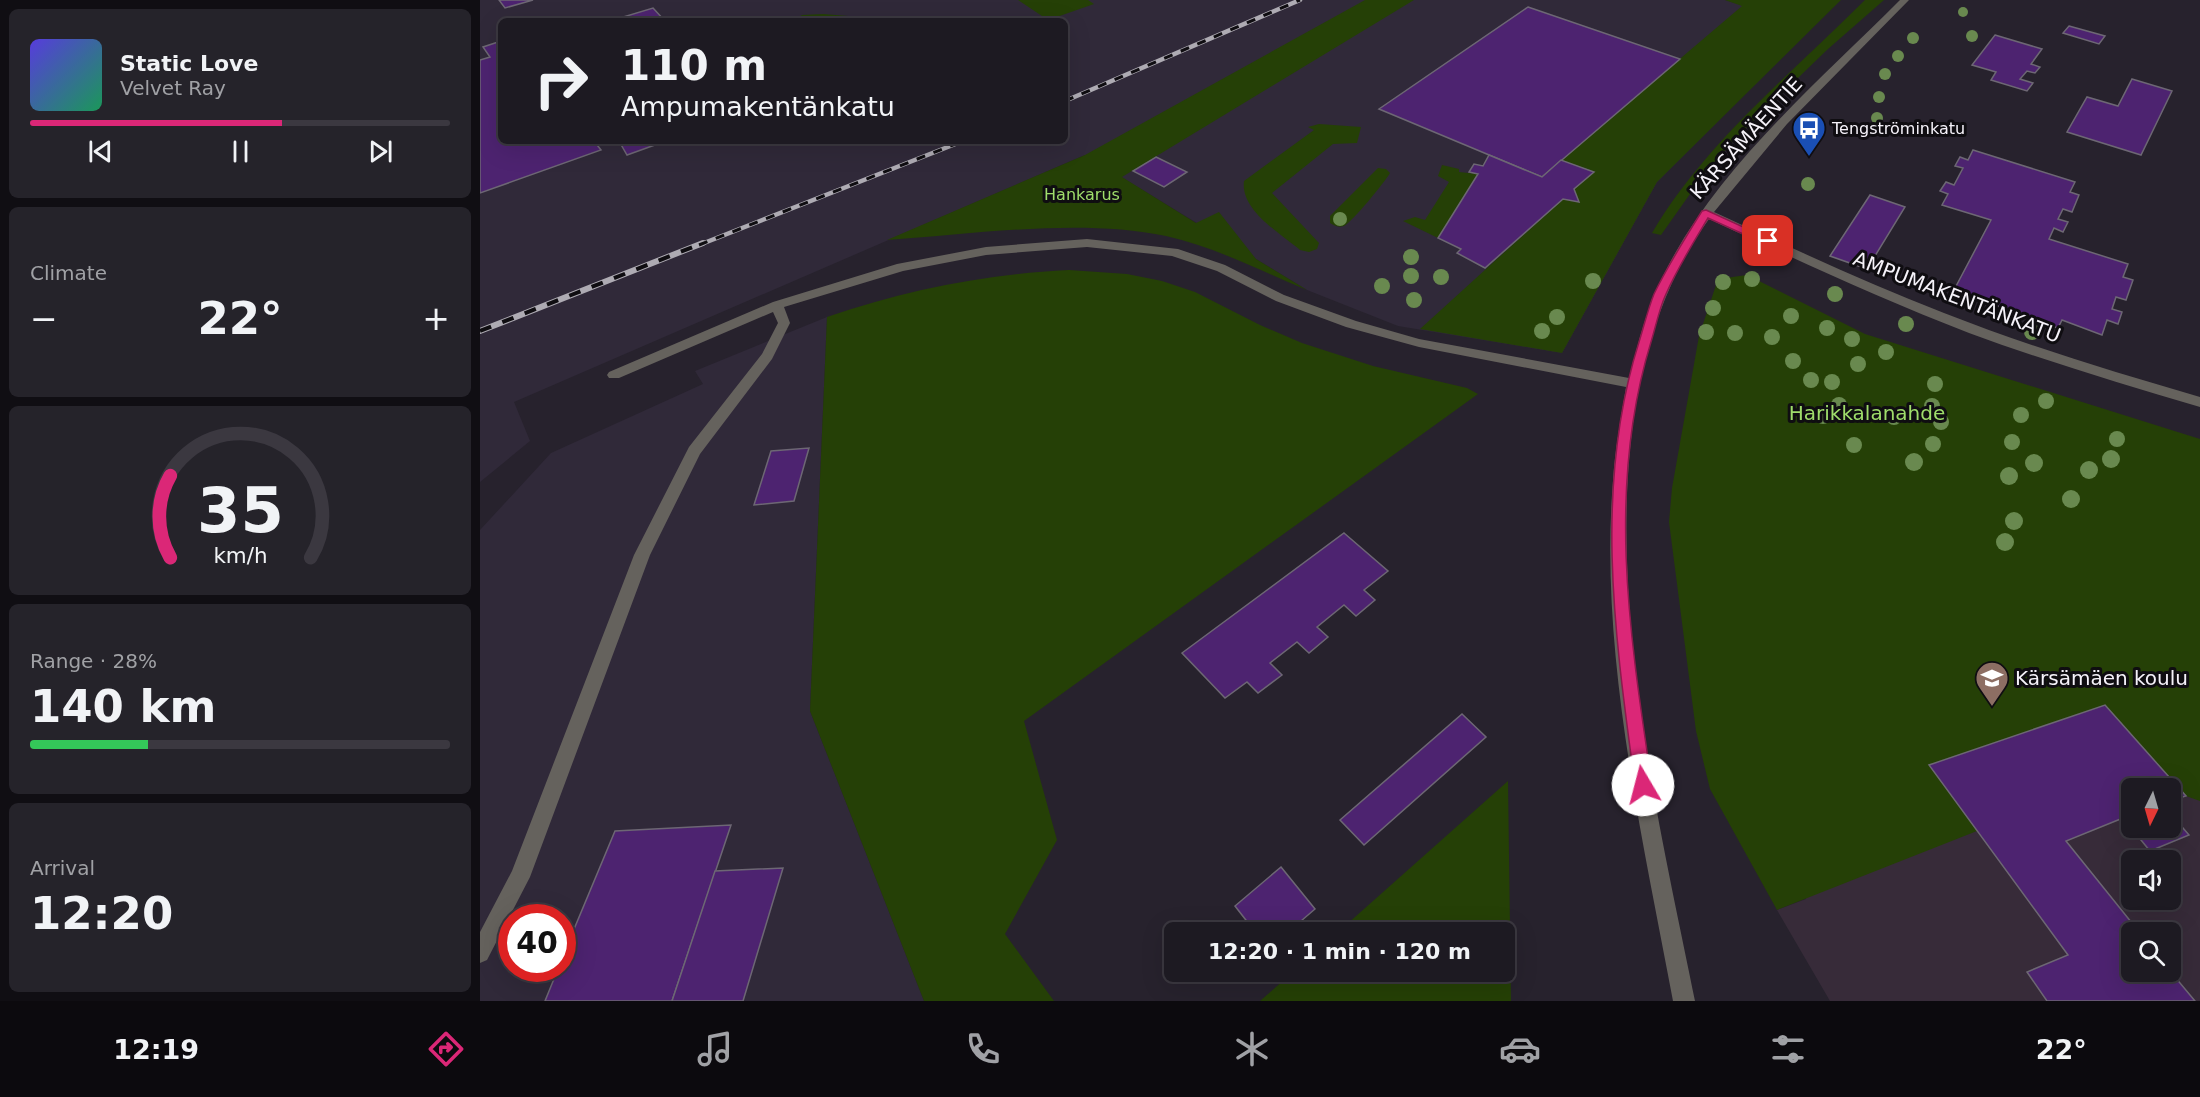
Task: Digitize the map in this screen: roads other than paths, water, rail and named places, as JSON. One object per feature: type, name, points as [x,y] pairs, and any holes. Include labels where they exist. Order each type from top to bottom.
[{"type":"street","name":"KÄRSÄMÄENTIE","points":[[1684,1001],[1659,880],[1643,785],[1626,662],[1619,588],[1618,512],[1622,446],[1632,383],[1659,296],[1679,256],[1706,213],[1768,140],[1905,0]]},
{"type":"street","name":"AMPUMAKENTÄNKATU","points":[[1706,213],[1921,308],[2000,338],[2200,402]]},
{"type":"street","points":[[614,375],[777,305],[902,267],[986,251],[1087,243],[1174,252],[1221,268],[1280,298],[1351,324],[1419,343],[1632,383]]},
{"type":"street","points":[[480,953],[520,877],[642,555],[694,451],[767,356],[783,323],[777,305]]},
{"type":"railway","points":[[1068,100],[1300,0]]},
{"type":"railway","points":[[699,245],[955,144]]},
{"type":"railway","points":[[480,331],[703,243]]},
{"type":"place","name":"Tengströminkatu","points":[[1809,157]]},
{"type":"place","name":"Kärsämäen koulu","points":[[1992,707]]},
{"type":"park label","name":"Hankarus","points":[[1082,194]]},
{"type":"park label","name":"Harikkalanahde","points":[[1867,413]]}]
